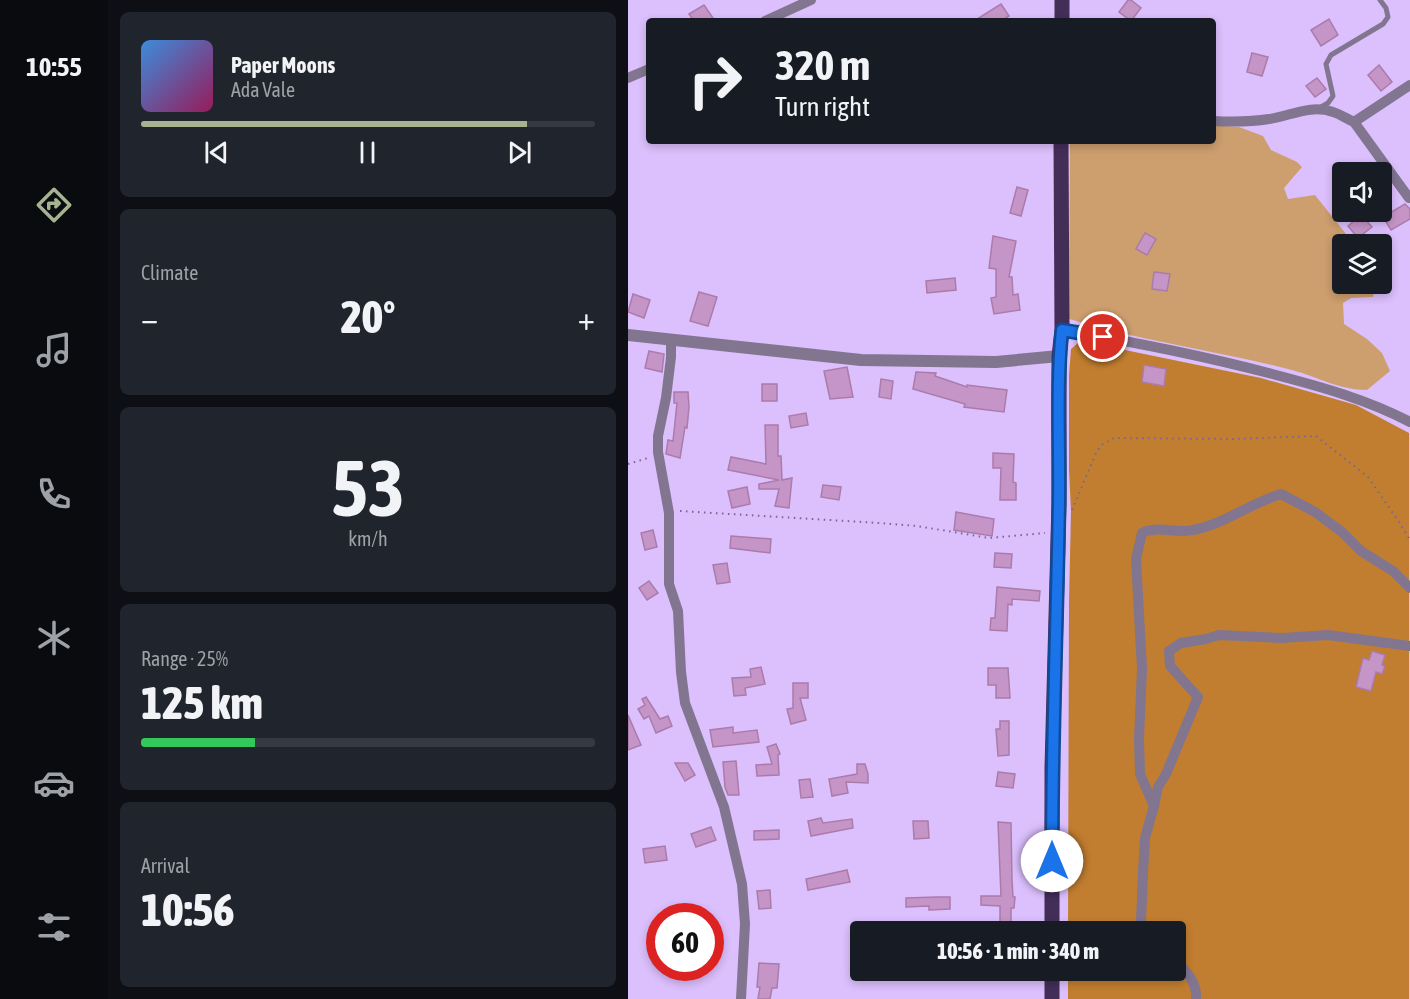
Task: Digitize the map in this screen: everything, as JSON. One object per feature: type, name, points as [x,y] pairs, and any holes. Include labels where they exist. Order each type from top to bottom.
[{"type":"main road","points":[[1062,0],[1062,18]]},
{"type":"main road","points":[[1052,921],[1052,768],[1058,531],[1059,356],[1062,330],[1061,144]]},
{"type":"main road","points":[[1052,981],[1052,999]]},
{"type":"street","points":[[772,18],[811,0]]},
{"type":"street","points":[[628,78],[646,70]]},
{"type":"street","points":[[1354,122],[1410,85]]},
{"type":"street","points":[[1216,121],[1250,122],[1271,119],[1301,110],[1333,111],[1354,122],[1409,198]]},
{"type":"street","points":[[1062,330],[1144,344],[1241,365],[1386,409],[1410,422]]},
{"type":"street","points":[[628,335],[861,360],[996,362],[1059,356]]},
{"type":"street","points":[[671,340],[671,357],[658,436],[658,452],[668,513],[669,584],[678,611],[685,703],[724,807],[742,884],[745,924],[741,999]]},
{"type":"street","points":[[1154,806],[1140,774],[1142,669],[1136,559],[1142,533],[1150,529],[1194,530],[1211,525],[1265,499],[1281,494],[1315,512],[1342,532],[1361,551],[1393,571],[1410,588]]},
{"type":"street","points":[[1141,921],[1146,838],[1158,787],[1166,774],[1198,697],[1170,666],[1169,651],[1181,643],[1219,635],[1282,638],[1328,635],[1410,646]]},
{"type":"street","points":[[1186,971],[1196,989],[1196,999]]},
{"type":"lane","points":[[1301,110],[1324,106],[1328,103],[1333,96],[1326,64],[1332,55],[1383,24],[1388,17],[1386,8],[1380,0]]},
{"type":"path","points":[[1071,511],[1097,451],[1103,444],[1114,438],[1316,436],[1368,477],[1410,540]]},
{"type":"path","points":[[628,464],[644,460],[658,452]]},
{"type":"path","points":[[668,513],[678,511],[729,513],[879,522],[989,538],[1058,531]]},
{"type":"shaded area","points":[[1216,125],[1239,127],[1263,136],[1271,150],[1297,162],[1302,167],[1284,188],[1288,199],[1315,195],[1332,216],[1332,222],[1336,222],[1346,234],[1332,234],[1332,294],[1373,294],[1373,297],[1351,298],[1343,303],[1344,324],[1367,339],[1382,353],[1390,371],[1367,390],[1348,388],[1292,370],[1069,319],[1070,144],[1216,144]]},
{"type":"shaded area","points":[[1086,342],[1261,378],[1356,405],[1409,433],[1409,999],[1068,999],[1068,981],[1186,981],[1186,921],[1068,921],[1071,511],[1069,375],[1071,349],[1078,343]]},
{"type":"building","points":[[1128,0],[1141,8],[1133,18],[1127,18],[1119,12]]},
{"type":"building","points":[[1001,4],[1009,16],[1006,18],[979,18]]},
{"type":"building","points":[[704,5],[713,18],[692,18],[689,14]]},
{"type":"building","points":[[1329,19],[1338,35],[1321,46],[1311,30]]},
{"type":"building","points":[[1252,53],[1268,57],[1262,76],[1247,72]]},
{"type":"building","points":[[1379,65],[1392,82],[1381,91],[1368,75]]},
{"type":"building","points":[[1317,78],[1326,89],[1315,97],[1306,86]]},
{"type":"building","points":[[1017,187],[1028,190],[1021,216],[1010,213]]},
{"type":"building","points":[[1405,204],[1410,209],[1410,219],[1391,230],[1386,222],[1392,222],[1392,212]]},
{"type":"building","points":[[1353,222],[1367,222],[1372,227],[1363,234],[1355,234],[1348,226]]},
{"type":"building","points":[[1145,233],[1156,239],[1147,255],[1136,249]]},
{"type":"building","points":[[993,236],[1016,241],[1009,277],[1012,277],[1013,295],[1018,294],[1020,310],[994,314],[991,298],[996,297],[996,269],[989,268]]},
{"type":"building","points":[[1154,272],[1170,274],[1167,291],[1152,289]]},
{"type":"building","points":[[955,278],[956,290],[927,293],[926,281]]},
{"type":"building","points":[[699,292],[717,297],[708,326],[690,321]]},
{"type":"building","points":[[633,294],[650,300],[644,318],[628,312]]},
{"type":"building","points":[[649,351],[664,354],[662,372],[645,368]]},
{"type":"building","points":[[1144,365],[1166,369],[1164,386],[1142,382]]},
{"type":"building","points":[[847,367],[853,397],[830,399],[824,371]]},
{"type":"building","points":[[916,372],[936,373],[935,376],[967,387],[967,385],[1007,390],[1004,412],[964,407],[965,404],[913,389]]},
{"type":"building","points":[[881,379],[893,381],[891,399],[879,397]]},
{"type":"building","points":[[762,384],[777,384],[777,401],[762,401]]},
{"type":"building","points":[[674,392],[688,392],[687,428],[685,427],[680,458],[666,454],[668,440],[673,441],[677,403],[674,403]]},
{"type":"building","points":[[806,413],[808,425],[791,428],[789,416]]},
{"type":"building","points":[[765,425],[778,425],[778,456],[781,456],[782,480],[792,478],[789,508],[775,506],[779,489],[759,489],[759,484],[779,480],[728,470],[731,457],[766,464]]},
{"type":"building","points":[[993,453],[1014,454],[1013,482],[1016,483],[1016,500],[1000,500],[1001,468],[993,468]]},
{"type":"building","points":[[823,485],[841,487],[839,500],[821,497]]},
{"type":"building","points":[[747,487],[750,504],[732,508],[728,491]]},
{"type":"building","points":[[956,512],[994,519],[992,536],[954,530]]},
{"type":"building","points":[[653,530],[657,547],[645,550],[641,533]]},
{"type":"building","points":[[731,536],[771,539],[770,553],[730,548]]},
{"type":"building","points":[[995,553],[1012,554],[1011,568],[994,567]]},
{"type":"building","points":[[727,563],[730,582],[717,584],[713,565]]},
{"type":"building","points":[[649,581],[658,593],[647,600],[639,588]]},
{"type":"building","points":[[997,587],[1040,591],[1039,601],[1012,599],[1012,605],[1008,604],[1007,631],[990,630],[991,618],[995,618]]},
{"type":"building","points":[[1372,651],[1385,655],[1382,665],[1385,666],[1382,674],[1376,672],[1371,691],[1356,687],[1363,658],[1369,660]]},
{"type":"building","points":[[761,667],[765,684],[745,688],[746,695],[734,696],[732,678],[751,677],[750,669]]},
{"type":"building","points":[[988,668],[1008,668],[1010,698],[996,698],[996,685],[988,685]]},
{"type":"building","points":[[793,683],[808,683],[808,698],[800,698],[806,720],[791,724],[787,709],[793,708]]},
{"type":"building","points":[[646,697],[660,719],[668,716],[672,726],[656,733],[649,716],[644,719],[638,709],[645,705],[642,699]]},
{"type":"building","points":[[628,715],[641,745],[628,750]]},
{"type":"building","points":[[1000,721],[1009,721],[1009,755],[998,756],[996,729],[1000,729]]},
{"type":"building","points":[[733,727],[733,733],[757,730],[759,742],[713,747],[710,730]]},
{"type":"building","points":[[776,744],[780,754],[778,755],[779,775],[757,776],[756,765],[772,764],[767,747]]},
{"type":"building","points":[[736,761],[739,795],[728,795],[723,762]]},
{"type":"building","points":[[675,763],[688,763],[695,775],[685,781]]},
{"type":"building","points":[[857,764],[865,764],[868,783],[846,782],[848,793],[832,796],[829,779],[857,774]]},
{"type":"building","points":[[998,772],[1015,774],[1013,788],[996,786]]},
{"type":"building","points":[[810,779],[813,797],[801,798],[799,780]]},
{"type":"building","points":[[821,818],[823,823],[852,819],[853,828],[811,836],[808,821]]},
{"type":"building","points":[[913,821],[928,821],[929,838],[914,839]]},
{"type":"building","points":[[998,822],[1011,823],[1012,880],[1013,897],[1015,897],[1014,908],[1011,908],[1011,921],[1000,921],[1000,906],[981,905],[981,896],[1001,896]]},
{"type":"building","points":[[711,827],[716,840],[696,847],[691,834]]},
{"type":"building","points":[[779,830],[779,839],[754,840],[754,831]]},
{"type":"building","points":[[665,846],[667,860],[645,863],[643,849]]},
{"type":"building","points":[[847,870],[850,882],[808,890],[806,879]]},
{"type":"building","points":[[770,890],[771,908],[759,909],[757,891]]},
{"type":"building","points":[[950,897],[950,909],[929,910],[929,906],[906,907],[906,898]]},
{"type":"building","points":[[759,963],[779,964],[777,988],[772,988],[770,999],[758,999]]},
{"type":"route","points":[[1052,861],[1052,768],[1059,503],[1059,356],[1062,330],[1103,337]]}]
